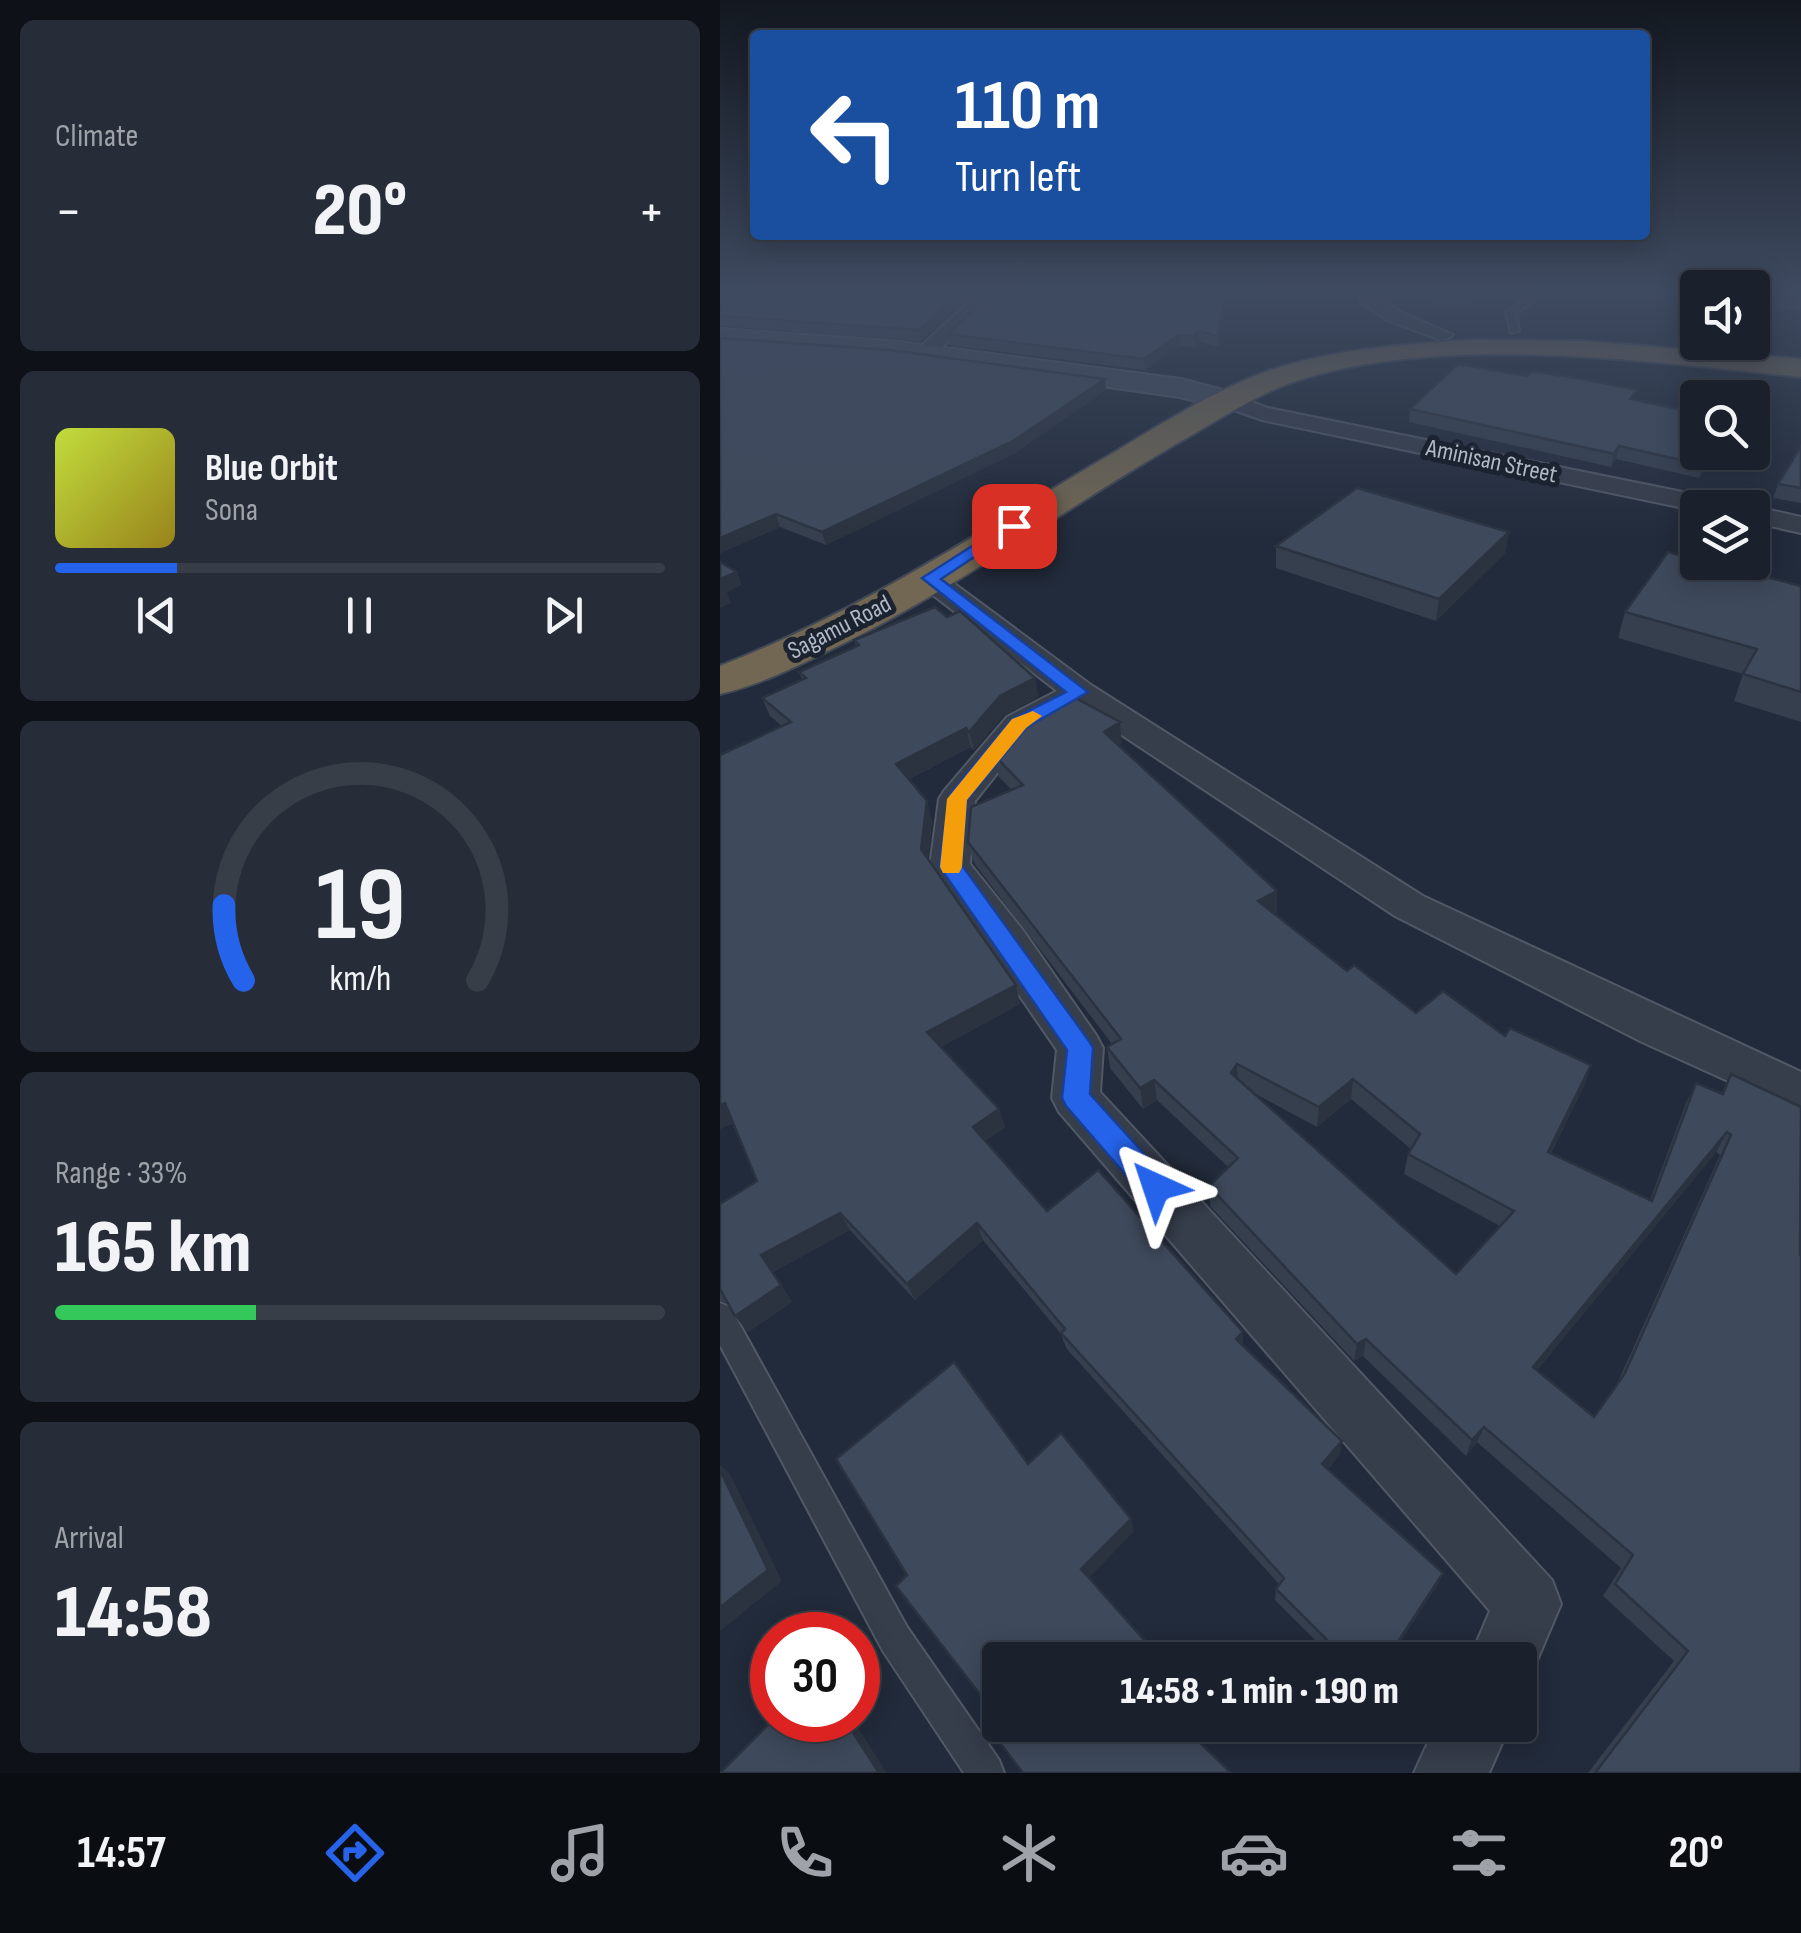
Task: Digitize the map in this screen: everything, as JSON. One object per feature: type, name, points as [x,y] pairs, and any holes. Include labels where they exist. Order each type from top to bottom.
[{"type":"highway","points":[[1137,410],[1181,388],[1227,374]]},
{"type":"highway","name":"Sagamu Road","points":[[720,681],[813,641],[930,578],[1147,445],[1197,420],[1247,407],[1269,381],[1293,374]]},
{"type":"main road","points":[[982,374],[1056,386],[1137,410],[1197,420]]},
{"type":"main road","points":[[1077,374],[1181,388],[1247,407]]},
{"type":"street","name":"Aminisan Street","points":[[1247,407],[1680,499]]},
{"type":"street","points":[[1770,518],[1801,525]]},
{"type":"street","points":[[930,578],[1079,692],[1409,906],[1658,1029],[1801,1094]]},
{"type":"street","points":[[1079,692],[1019,724],[957,799],[950,866],[1007,940],[1080,1048],[1076,1098],[1528,1604],[1511,1642]]},
{"type":"street","points":[[1451,1773],[1466,1742]]},
{"type":"lane","points":[[720,1317],[894,1639],[986,1773]]},
{"type":"building","points":[[720,374],[1066,374],[1105,379],[1013,441],[822,532],[776,514],[720,538]]},
{"type":"building","points":[[1448,374],[1549,374],[1637,390],[1630,399],[1680,409],[1680,460],[1619,446],[1614,454],[1410,409]]},
{"type":"building","points":[[1801,446],[1801,488],[1778,484]]},
{"type":"building","points":[[1357,488],[1509,532],[1439,599],[1276,546]]},
{"type":"building","points":[[1668,552],[1680,555],[1680,580],[1770,578],[1801,586],[1801,692],[1743,674],[1757,649],[1625,612]]},
{"type":"building","points":[[720,562],[737,572],[720,579]]},
{"type":"building","points":[[935,607],[947,617],[960,611],[1035,678],[1000,696],[969,732],[966,728],[896,764],[927,801],[921,849],[1016,985],[927,1032],[999,1109],[973,1127],[1047,1211],[1098,1170],[1243,1332],[1236,1339],[1342,1441],[1322,1464],[1443,1573],[1398,1642],[1329,1642],[1276,1589],[1284,1578],[1061,1333],[1065,1329],[977,1223],[907,1284],[840,1213],[761,1255],[781,1285],[735,1316],[720,1289],[720,1204],[757,1181],[725,1103],[720,1105],[720,755],[791,722],[762,698],[806,678],[799,672],[859,645],[854,640]]},
{"type":"building","points":[[1068,694],[1120,722],[1104,732],[1277,891],[1258,901],[1347,971],[1354,965],[1416,1013],[1443,991],[1505,1036],[1510,1028],[1591,1065],[1548,1152],[1652,1201],[1696,1083],[1723,1094],[1731,1074],[1801,1107],[1801,1773],[1595,1773],[1688,1651],[1615,1584],[1633,1555],[1484,1427],[1472,1440],[1366,1339],[1357,1344],[1209,1186],[1238,1158],[1154,1080],[1140,1088],[1107,1047],[1121,1039],[968,842],[971,807],[1023,785],[995,756],[1030,713]],"holes":[[[1237,1064],[1319,1107],[1353,1079],[1420,1134],[1408,1154],[1514,1211],[1456,1274],[1231,1073]],[[1727,1132],[1731,1135],[1624,1375],[1594,1417],[1533,1367]]]},
{"type":"building","points":[[954,1362],[1028,1464],[1061,1433],[1131,1519],[1081,1569],[1146,1642],[982,1642],[982,1697],[896,1586],[907,1575],[836,1459]]},
{"type":"building","points":[[720,1470],[768,1570],[720,1607]]},
{"type":"building","points":[[751,1742],[859,1742],[879,1773],[720,1773]]},
{"type":"building","points":[[999,1742],[1199,1742],[1231,1773],[1023,1773]]},
{"type":"slow traffic","points":[[951,867],[957,799],[992,753],[1019,724],[1033,716]]},
{"type":"route","points":[[1014,526],[930,578],[1079,692],[1019,724],[957,799],[950,866],[1007,940],[1080,1048],[1076,1098],[1156,1187]]}]
